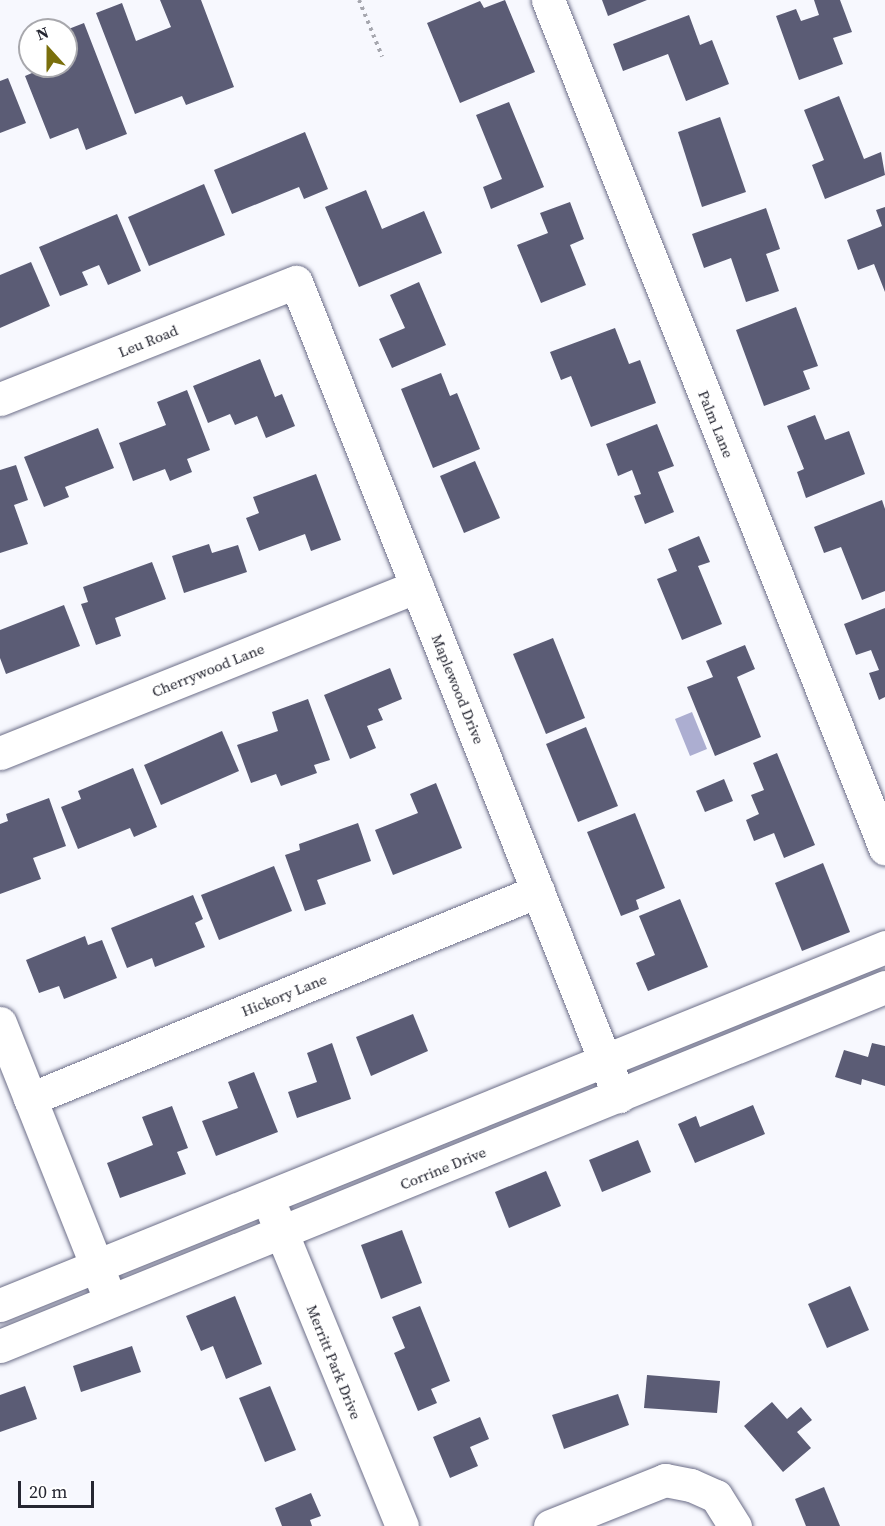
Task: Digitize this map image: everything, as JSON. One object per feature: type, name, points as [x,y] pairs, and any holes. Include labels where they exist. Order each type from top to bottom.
[{"type":"street","name":"Palm Lane","points":[[548,0],[885,848]]},
{"type":"street","name":"Leu Road","points":[[0,399],[296,282]]},
{"type":"street","name":"Maplewood Drive","points":[[296,282],[620,1096]]},
{"type":"street","name":"Cherrywood Lane","points":[[0,753],[417,586]]},
{"type":"street","name":"Hickory Lane","points":[[30,1099],[538,891]]},
{"type":"street","points":[[0,1305],[885,947]]},
{"type":"street","name":"Corrine Drive","points":[[0,1346],[885,987]]},
{"type":"street","points":[[0,1023],[111,1302]]},
{"type":"street","name":"Merritt Park Drive","points":[[267,1197],[402,1526]]},
{"type":"street","points":[[550,1526],[665,1480],[691,1485],[716,1496],[735,1526]]},
{"type":"path","points":[[359,0],[382,56]]},
{"type":"water","points":[[692,712],[707,749],[690,756],[675,719]]},
{"type":"building","points":[[160,0],[201,0],[234,87],[186,105],[182,96],[135,114],[96,13],[122,3],[136,41],[171,27]]},
{"type":"building","points":[[505,0],[535,72],[460,103],[427,23],[480,1],[484,8]]},
{"type":"building","points":[[602,0],[647,0],[608,16]]},
{"type":"building","points":[[814,0],[840,0],[852,32],[833,38],[843,64],[799,80],[776,16],[796,9],[801,21],[819,15]]},
{"type":"building","points":[[689,15],[700,45],[712,40],[729,84],[686,101],[668,54],[623,71],[613,44]]},
{"type":"building","points":[[84,23],[127,134],[86,150],[78,128],[50,139],[26,78],[78,78],[78,25]]},
{"type":"building","points":[[8,78],[26,123],[0,133],[0,81]]},
{"type":"building","points":[[839,96],[864,159],[881,152],[885,175],[825,199],[812,165],[824,160],[804,110]]},
{"type":"building","points":[[509,102],[544,187],[491,209],[483,187],[502,179],[476,115]]},
{"type":"building","points":[[720,117],[746,192],[702,207],[678,132]]},
{"type":"building","points":[[305,132],[328,189],[304,199],[299,187],[232,214],[214,170]]},
{"type":"building","points":[[204,184],[225,235],[149,266],[128,217]]},
{"type":"building","points":[[366,190],[382,229],[424,211],[442,253],[359,287],[325,207]]},
{"type":"building","points":[[570,202],[584,239],[570,245],[586,285],[541,303],[517,245],[548,233],[540,213]]},
{"type":"building","points":[[885,207],[885,292],[874,264],[858,270],[847,240],[882,226],[876,210]]},
{"type":"building","points":[[766,208],[780,249],[766,254],[779,291],[746,302],[731,258],[704,268],[692,234]]},
{"type":"building","points":[[117,214],[141,271],[108,285],[99,265],[82,272],[88,285],[60,296],[39,247]]},
{"type":"building","points":[[31,262],[50,306],[0,328],[0,275]]},
{"type":"building","points":[[419,282],[446,345],[392,368],[379,339],[405,328],[390,295]]},
{"type":"building","points":[[796,307],[818,366],[803,371],[810,389],[764,406],[736,330]]},
{"type":"building","points":[[615,328],[629,364],[640,360],[656,403],[591,427],[571,376],[561,380],[550,352]]},
{"type":"building","points":[[260,359],[275,397],[282,394],[295,426],[266,438],[257,416],[235,425],[230,414],[208,423],[193,386]]},
{"type":"building","points":[[441,373],[450,396],[457,393],[480,449],[433,468],[401,389]]},
{"type":"building","points":[[187,390],[210,450],[187,459],[192,472],[170,481],[165,469],[133,481],[119,443],[166,425],[157,402]]},
{"type":"building","points":[[815,415],[825,440],[849,431],[865,474],[806,498],[797,472],[804,469],[787,426]]},
{"type":"building","points":[[657,424],[674,466],[658,472],[674,512],[645,524],[634,496],[641,494],[632,470],[618,476],[606,444]]},
{"type":"building","points":[[98,428],[114,468],[65,487],[69,497],[44,507],[24,457]]},
{"type":"building","points":[[475,461],[500,518],[464,533],[440,476]]},
{"type":"building","points":[[16,465],[28,500],[14,505],[28,544],[0,553],[0,470]]},
{"type":"building","points":[[316,474],[341,540],[311,551],[305,534],[259,551],[246,518],[259,513],[253,497]]},
{"type":"building","points":[[882,500],[885,509],[885,591],[862,600],[841,547],[824,553],[814,527]]},
{"type":"building","points":[[699,536],[710,562],[698,566],[722,624],[682,640],[657,579],[677,571],[668,549]]},
{"type":"building","points":[[209,544],[212,553],[238,545],[247,572],[184,593],[172,556]]},
{"type":"building","points":[[152,562],[166,599],[115,618],[121,636],[96,645],[81,604],[88,602],[83,587]]},
{"type":"building","points":[[64,605],[80,646],[6,674],[0,658],[0,630]]},
{"type":"building","points":[[885,608],[885,697],[879,700],[869,673],[879,670],[871,650],[856,655],[844,624]]},
{"type":"building","points":[[553,638],[585,718],[546,734],[513,654]]},
{"type":"building","points":[[745,645],[755,669],[737,677],[761,737],[715,756],[687,687],[713,677],[706,661]]},
{"type":"building","points":[[390,668],[402,699],[378,709],[383,720],[367,726],[376,748],[350,759],[324,695]]},
{"type":"building","points":[[308,699],[330,760],[314,765],[317,773],[281,786],[276,774],[251,783],[237,745],[278,731],[272,712]]},
{"type":"building","points":[[586,727],[618,806],[578,822],[546,744]]},
{"type":"building","points":[[222,731],[239,771],[161,805],[144,765]]},
{"type":"building","points":[[777,753],[815,845],[784,858],[774,833],[754,841],[746,820],[759,814],[751,795],[764,790],[753,763]]},
{"type":"building","points":[[133,768],[157,827],[134,837],[130,828],[78,849],[61,807],[81,799],[78,791]]},
{"type":"building","points":[[724,779],[733,801],[705,812],[696,791]]},
{"type":"building","points":[[436,783],[462,848],[393,875],[375,830],[418,813],[410,794]]},
{"type":"building","points":[[49,798],[66,846],[33,858],[41,879],[0,894],[0,824],[8,821],[6,814]]},
{"type":"building","points":[[635,813],[665,888],[636,900],[639,909],[621,916],[587,832]]},
{"type":"building","points":[[358,823],[371,861],[317,880],[326,904],[305,911],[285,855],[300,850],[299,844]]},
{"type":"building","points":[[823,863],[850,932],[802,951],[775,883]]},
{"type":"building","points":[[274,866],[292,911],[219,940],[201,895]]},
{"type":"building","points":[[193,895],[203,919],[195,923],[205,947],[155,967],[152,958],[127,968],[111,928]]},
{"type":"building","points":[[680,899],[708,967],[648,991],[636,963],[655,955],[639,916]]},
{"type":"building","points":[[85,936],[88,945],[102,940],[117,978],[64,999],[59,986],[39,993],[26,960]]},
{"type":"building","points":[[413,1014],[428,1051],[371,1076],[356,1037]]},
{"type":"building","points":[[332,1043],[351,1099],[297,1118],[288,1092],[317,1082],[307,1053]]},
{"type":"building","points":[[872,1043],[885,1046],[885,1086],[862,1079],[861,1085],[835,1077],[844,1050],[868,1057]]},
{"type":"building","points":[[254,1072],[278,1132],[216,1156],[202,1121],[238,1108],[228,1082]]},
{"type":"building","points":[[753,1105],[765,1134],[695,1163],[678,1124],[696,1116],[700,1127]]},
{"type":"building","points":[[172,1106],[188,1148],[177,1152],[186,1174],[120,1198],[107,1163],[153,1145],[142,1117]]},
{"type":"building","points":[[638,1140],[651,1172],[602,1192],[589,1160]]},
{"type":"building","points":[[546,1171],[561,1206],[509,1228],[495,1192]]},
{"type":"building","points":[[402,1230],[422,1283],[381,1299],[361,1245]]},
{"type":"building","points":[[850,1286],[869,1330],[827,1348],[808,1304]]},
{"type":"building","points":[[235,1296],[262,1364],[226,1379],[213,1346],[201,1351],[186,1316]]},
{"type":"building","points":[[420,1306],[450,1381],[431,1389],[437,1403],[418,1411],[394,1353],[405,1348],[392,1317]]},
{"type":"building","points":[[132,1346],[141,1372],[81,1392],[73,1366]]},
{"type":"building","points":[[647,1375],[720,1381],[717,1413],[644,1408]]},
{"type":"building","points":[[25,1386],[37,1419],[0,1432],[0,1395]]},
{"type":"building","points":[[270,1386],[296,1450],[265,1462],[239,1398]]},
{"type":"building","points":[[618,1394],[629,1425],[564,1449],[552,1415]]},
{"type":"building","points":[[772,1402],[787,1419],[801,1407],[812,1420],[797,1432],[811,1448],[783,1472],[744,1426]]},
{"type":"building","points":[[480,1417],[489,1439],[470,1447],[478,1466],[450,1478],[433,1437]]},
{"type":"building","points":[[824,1487],[840,1526],[806,1526],[795,1499]]},
{"type":"building","points":[[311,1493],[321,1516],[310,1520],[312,1526],[282,1526],[275,1508]]}]
